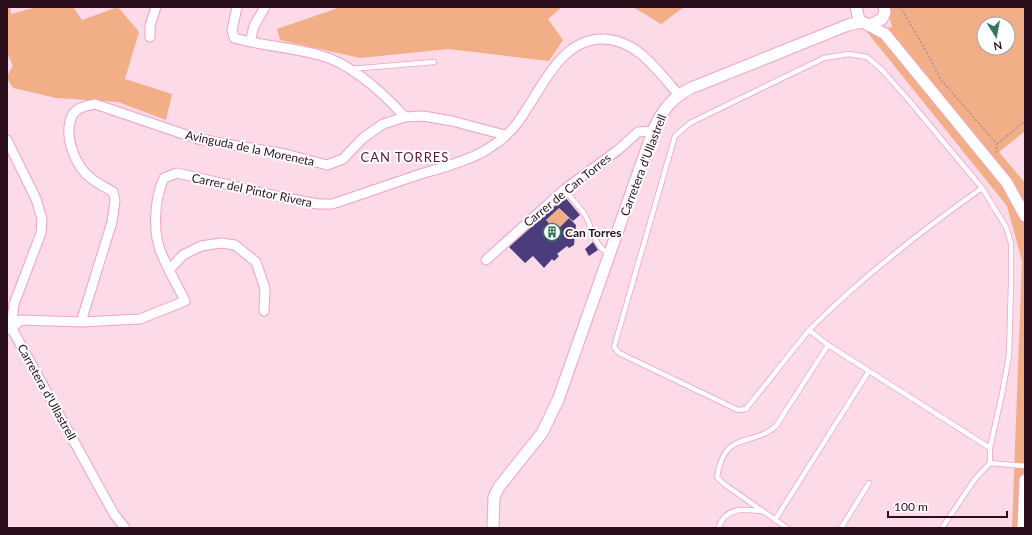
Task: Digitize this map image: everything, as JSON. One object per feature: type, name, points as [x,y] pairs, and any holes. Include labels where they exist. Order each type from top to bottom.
[{"type":"street","points":[[150,37],[150,26],[156,7]]},
{"type":"street","points":[[237,7],[232,30],[234,38],[319,55],[343,64],[392,103],[405,116]]},
{"type":"street","points":[[250,42],[254,26],[265,7]]},
{"type":"street","points":[[884,7],[885,12],[882,19],[885,34]]},
{"type":"street","points":[[860,14],[885,34],[1006,183],[1025,216]]},
{"type":"street","name":"Carretera d'Ullastrell","points":[[493,528],[494,498],[506,476],[542,433],[551,416],[660,114],[678,94],[848,25],[860,14],[882,19]]},
{"type":"street","name":"Carrer del Pintor Rivera","points":[[185,301],[170,268],[162,256],[156,233],[159,188],[164,178],[170,175],[177,173],[274,196],[318,204],[332,204],[447,166],[488,149],[518,122],[565,55],[582,42],[608,39],[622,42],[634,48],[644,56],[678,94]]},
{"type":"street","name":"Avinguda de la Moreneta","points":[[81,322],[112,222],[115,200],[113,192],[91,179],[79,165],[73,153],[69,131],[73,114],[82,107],[95,104],[198,139],[285,154],[327,165],[343,159],[363,138],[383,124],[405,116],[424,116],[452,121],[505,135]]},
{"type":"street","name":"Carrer de Can Torres","points":[[486,260],[565,189],[612,154],[638,132],[653,131]]},
{"type":"street","points":[[7,140],[10,158],[36,199],[42,220],[41,233],[14,304],[10,331]]},
{"type":"street","points":[[170,268],[182,255],[201,246],[220,243],[235,245],[256,262],[265,289],[264,311]]},
{"type":"street","name":"Carretera d'Ullastrell","points":[[125,528],[114,514],[10,331],[20,320],[81,322],[140,319],[185,301]]},
{"type":"street","points":[[1023,528],[1025,480]]},
{"type":"lane","points":[[942,528],[975,479],[990,463],[990,448],[1009,355],[1011,243],[1006,227],[982,188],[908,98],[882,70],[867,57],[849,54],[824,58],[690,123],[675,136],[618,331],[615,349],[742,411],[746,409],[809,330],[855,286],[939,218],[982,188]]},
{"type":"lane","points":[[349,69],[377,65],[434,62]]},
{"type":"lane","points":[[565,189],[586,217],[598,243],[604,251],[610,254]]},
{"type":"lane","points":[[809,330],[828,345],[990,448]]},
{"type":"lane","points":[[787,528],[781,526],[717,478],[719,467],[730,447],[738,441],[770,432],[776,426],[828,345]]},
{"type":"lane","points":[[775,520],[869,371]]},
{"type":"lane","points":[[990,463],[1025,466]]},
{"type":"lane","points":[[841,528],[868,483]]},
{"type":"lane","points":[[718,528],[730,511],[739,508],[762,511]]},
{"type":"path","points":[[900,7],[924,47],[940,80],[997,144]]},
{"type":"path","points":[[996,155],[997,144],[1025,121]]},
{"type":"shaded area","points":[[7,7],[10,7],[11,14],[37,7],[73,7],[82,20],[118,7],[139,32],[125,79],[172,94],[166,120],[118,102],[56,98],[13,88],[8,77],[13,66],[7,53]]},
{"type":"shaded area","points":[[341,7],[562,7],[548,19],[563,40],[549,61],[448,49],[360,58],[280,40],[277,29]]},
{"type":"shaded area","points":[[633,7],[684,7],[661,24]]},
{"type":"shaded area","points":[[887,7],[1025,7],[1025,131],[999,152],[1025,183],[1025,528],[1012,528],[1022,261],[1007,206],[867,32],[892,27]]},
{"type":"shaded area","points":[[559,208],[569,218],[556,231],[546,220]]},
{"type":"building","name":"Can Torres","points":[[565,197],[580,215],[573,221],[559,208],[546,220],[556,231],[569,218],[576,225],[574,245],[569,248],[567,246],[557,254],[559,256],[554,261],[552,259],[544,268],[533,256],[525,263],[509,247]]},
{"type":"building","points":[[593,242],[598,250],[589,256],[585,249]]},
{"type":"place","name":"Can Torres","points":[[552,232]]},
{"type":"district","name":"CAN TORRES","points":[[405,157]]}]
